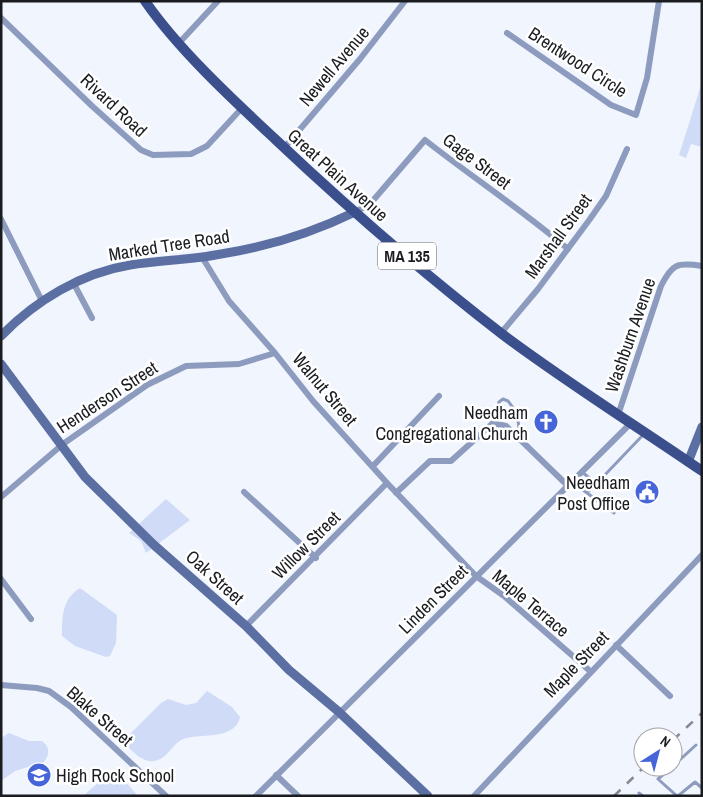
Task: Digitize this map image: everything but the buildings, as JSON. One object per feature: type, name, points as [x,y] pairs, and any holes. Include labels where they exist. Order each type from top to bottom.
[{"type":"main road","name":"Great Plain Avenue","points":[[145,1],[180,42],[242,108],[355,212],[502,333],[618,415],[702,470]]},
{"type":"street","points":[[180,42],[218,1]]},
{"type":"street","name":"Newell Avenue","points":[[284,148],[360,59],[405,1]]},
{"type":"street","name":"Brentwood Circle","points":[[507,33],[611,105],[636,115],[647,78],[659,1]]},
{"type":"street","name":"Rivard Road","points":[[1,18],[92,106],[141,150],[153,155],[191,154],[207,146],[242,108]]},
{"type":"street","name":"Gage Street","points":[[355,212],[370,204],[425,140],[480,183],[540,225],[568,249]]},
{"type":"street","name":"Marshall Street","points":[[502,333],[538,289],[606,196],[627,149]]},
{"type":"street","name":"Marked Tree Road","points":[[1,336],[42,301],[74,284],[116,268],[202,257],[277,240],[337,221],[355,212]]},
{"type":"street","points":[[1,219],[42,301]]},
{"type":"street","name":"Walnut Street","points":[[202,257],[229,301],[275,353],[312,401],[476,576]]},
{"type":"street","name":"Washburn Avenue","points":[[618,415],[640,347],[668,271],[685,263],[702,266]]},
{"type":"street","points":[[74,284],[92,318]]},
{"type":"street","name":"Henderson Street","points":[[1,497],[63,444],[147,385],[186,366],[239,364],[275,353]]},
{"type":"street","name":"Oak Street","points":[[1,364],[63,444],[85,477],[154,545],[246,626],[289,670],[339,712],[428,796]]},
{"type":"street","points":[[372,466],[439,396]]},
{"type":"street","points":[[396,492],[430,462],[435,460],[451,461],[493,423],[506,426],[567,485]]},
{"type":"street","name":"Linden Street","points":[[256,796],[631,423]]},
{"type":"street","points":[[688,462],[701,429]]},
{"type":"street","name":"Willow Street","points":[[246,626],[316,558],[387,483]]},
{"type":"street","points":[[244,492],[316,558]]},
{"type":"street","name":"Maple Street","points":[[474,796],[590,671],[702,555]]},
{"type":"street","name":"Maple Terrace","points":[[476,576],[504,596],[590,671]]},
{"type":"street","points":[[1,579],[31,619]]},
{"type":"street","points":[[616,645],[670,696]]},
{"type":"street","name":"Blake Street","points":[[1,685],[49,691],[71,707],[166,796]]},
{"type":"street","points":[[276,775],[298,796]]},
{"type":"lane","points":[[493,423],[499,402],[502,399],[508,401],[516,411],[520,427],[519,439]]},
{"type":"lane","points":[[587,493],[645,433]]},
{"type":"lane","points":[[582,471],[592,480],[600,480]]},
{"type":"lane","points":[[567,485],[579,487],[614,513]]},
{"type":"lane","points":[[683,756],[696,745]]},
{"type":"lane","points":[[660,777],[658,779],[677,796],[695,782],[702,788]]},
{"type":"lane","points":[[639,792],[643,796]]},
{"type":"shaded area","points":[[702,82],[702,147],[691,144],[686,158],[679,155]]},
{"type":"shaded area","points":[[166,499],[190,520],[146,553],[141,541],[129,533]]},
{"type":"shaded area","points":[[80,588],[117,615],[116,643],[110,656],[106,657],[75,646],[62,636],[63,615],[66,603],[74,592]]},
{"type":"shaded area","points":[[207,691],[232,707],[240,717],[237,725],[231,730],[214,735],[181,740],[164,757],[155,761],[143,759],[127,746],[129,735],[161,703],[168,699],[186,705],[196,703]]},
{"type":"shaded area","points":[[9,733],[29,741],[42,741],[48,748],[48,753],[44,762],[15,771],[1,781],[1,738]]},
{"type":"shaded area","points":[[116,775],[124,780],[138,796],[83,796],[100,781]]},
{"type":"railway","points":[[683,731],[702,713]]},
{"type":"railway","points":[[614,796],[634,777]]},
{"type":"place","name":"Needham Congregational Church","points":[[546,422]]},
{"type":"place","name":"Needham Post Office","points":[[647,492]]},
{"type":"place","name":"High Rock School","points":[[39,775]]}]
